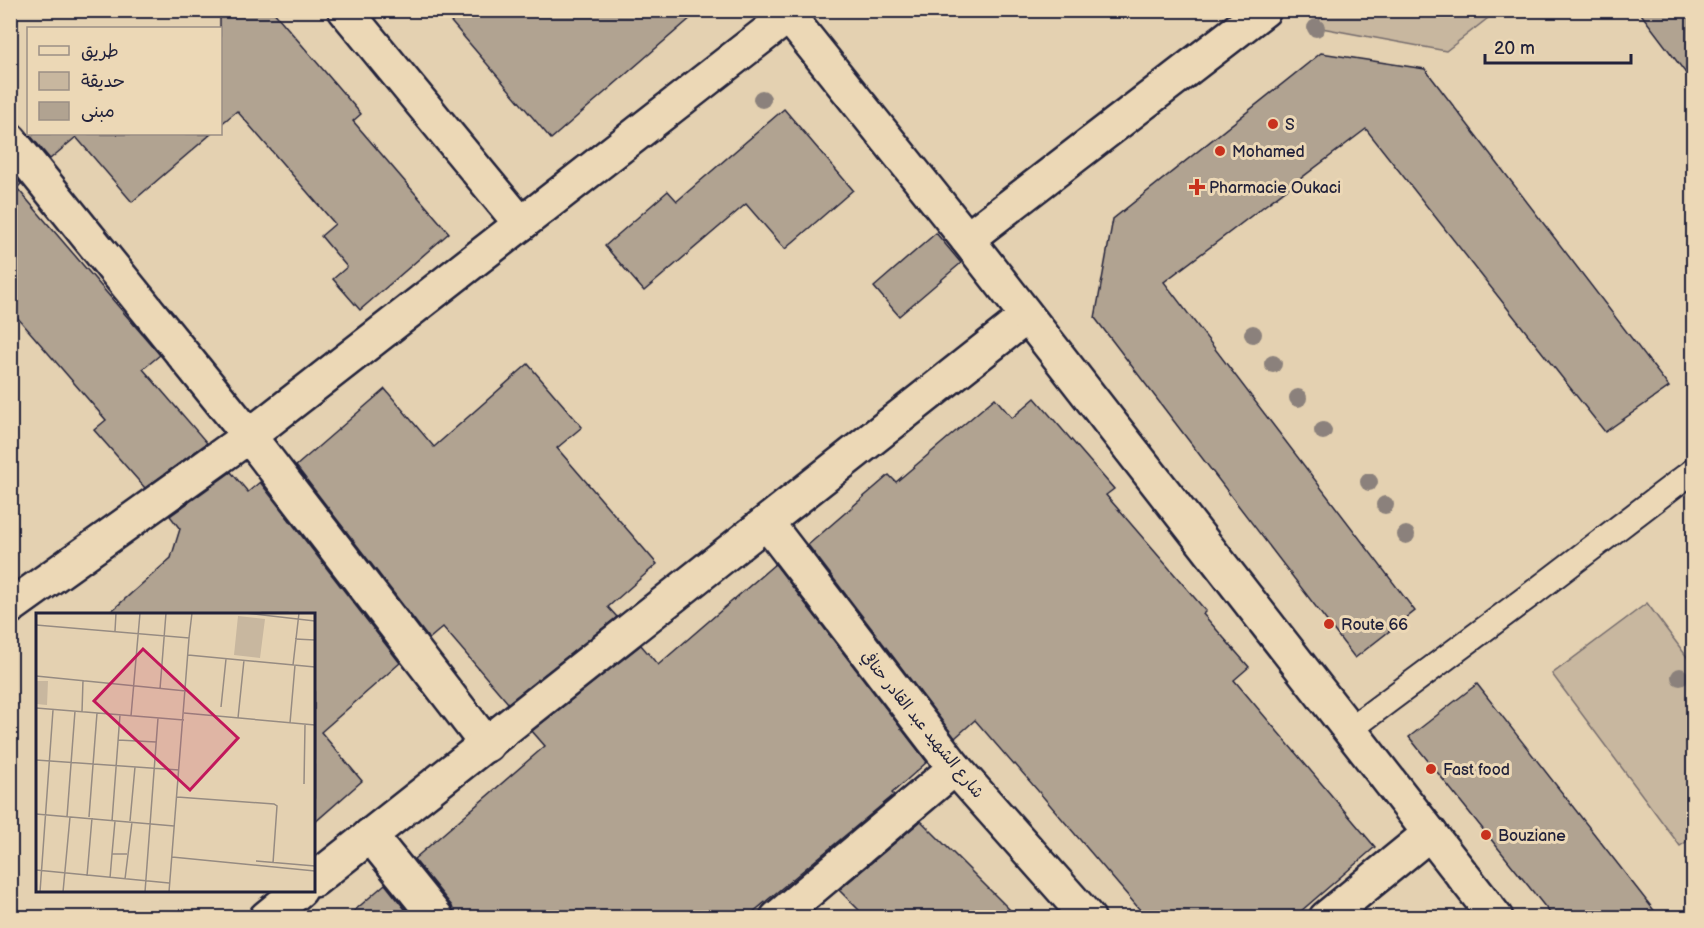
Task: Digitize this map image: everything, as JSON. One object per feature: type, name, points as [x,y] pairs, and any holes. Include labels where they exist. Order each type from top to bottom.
[{"type":"street","points":[[345,10],[521,224]]},
{"type":"street","points":[[967,239],[1264,10]]},
{"type":"street","points":[[10,607],[249,436],[786,13],[967,239],[1496,918]]},
{"type":"street","points":[[10,140],[249,436],[487,745]]},
{"type":"street","points":[[315,879],[1026,317]]},
{"type":"street","name":"شارع الشهيد عبد القادر حنافي","points":[[766,523],[955,768],[1089,918]]},
{"type":"street","points":[[777,918],[955,768]]},
{"type":"street","points":[[1326,918],[1430,833]]},
{"type":"street","points":[[369,835],[437,918]]},
{"type":"street","points":[[266,918],[299,892]]},
{"type":"lane","points":[[1349,729],[1694,470]]},
{"type":"green space","points":[[1331,10],[1497,11],[1446,51],[1311,26]]},
{"type":"green space","points":[[1647,603],[1693,665],[1693,837],[1680,846],[1552,674]]},
{"type":"building","points":[[220,10],[272,10],[361,114],[353,121],[449,233],[360,310],[333,279],[347,267],[321,236],[335,224],[237,111],[222,123],[222,27],[220,27]]},
{"type":"building","points":[[441,10],[700,10],[551,139]]},
{"type":"building","points":[[1638,10],[1694,10],[1694,84]]},
{"type":"building","points":[[1321,53],[1425,69],[1669,387],[1605,432],[1366,129],[1164,282],[1415,611],[1355,658],[1095,318],[1113,219]]},
{"type":"building","points":[[784,109],[853,190],[785,249],[746,204],[644,291],[605,246],[668,191],[677,201]]},
{"type":"building","points":[[30,135],[210,135],[132,202],[76,137],[50,159]]},
{"type":"building","points":[[10,170],[21,184],[17,188],[160,355],[143,369],[207,443],[145,488],[94,430],[106,420],[10,309]]},
{"type":"building","points":[[936,233],[961,263],[899,316],[874,287]]},
{"type":"building","points":[[528,364],[582,427],[557,448],[657,564],[608,607],[617,617],[508,703],[443,627],[429,639],[296,466],[385,389],[434,447]]},
{"type":"building","points":[[995,398],[1012,418],[1035,398],[1114,489],[1106,495],[1206,611],[1203,614],[1249,667],[1234,680],[1375,847],[1293,918],[1147,918],[975,720],[955,738],[808,545],[889,475],[896,482]]},
{"type":"building","points":[[231,472],[248,492],[260,482],[400,663],[321,732],[362,781],[315,822],[315,613],[109,613],[171,558],[180,529],[170,516]]},
{"type":"building","points":[[775,564],[927,762],[892,793],[894,795],[746,918],[455,918],[452,906],[414,859],[545,746],[532,731],[641,645],[658,665]]},
{"type":"building","points":[[1477,684],[1660,918],[1554,918],[1409,737]]},
{"type":"building","points":[[921,821],[1018,918],[867,918],[839,890]]},
{"type":"building","points":[[385,884],[412,918],[346,918]]},
{"type":"place","name":"S","points":[[1273,124]]},
{"type":"place","name":"Mohamed","points":[[1220,151]]},
{"type":"place","name":"Pharmacie Oukaci","points":[[1197,187]]},
{"type":"place","name":"Route 66","points":[[1329,624]]},
{"type":"place","name":"Fast food","points":[[1431,769]]},
{"type":"place","name":"Bouziane","points":[[1486,835]]}]
